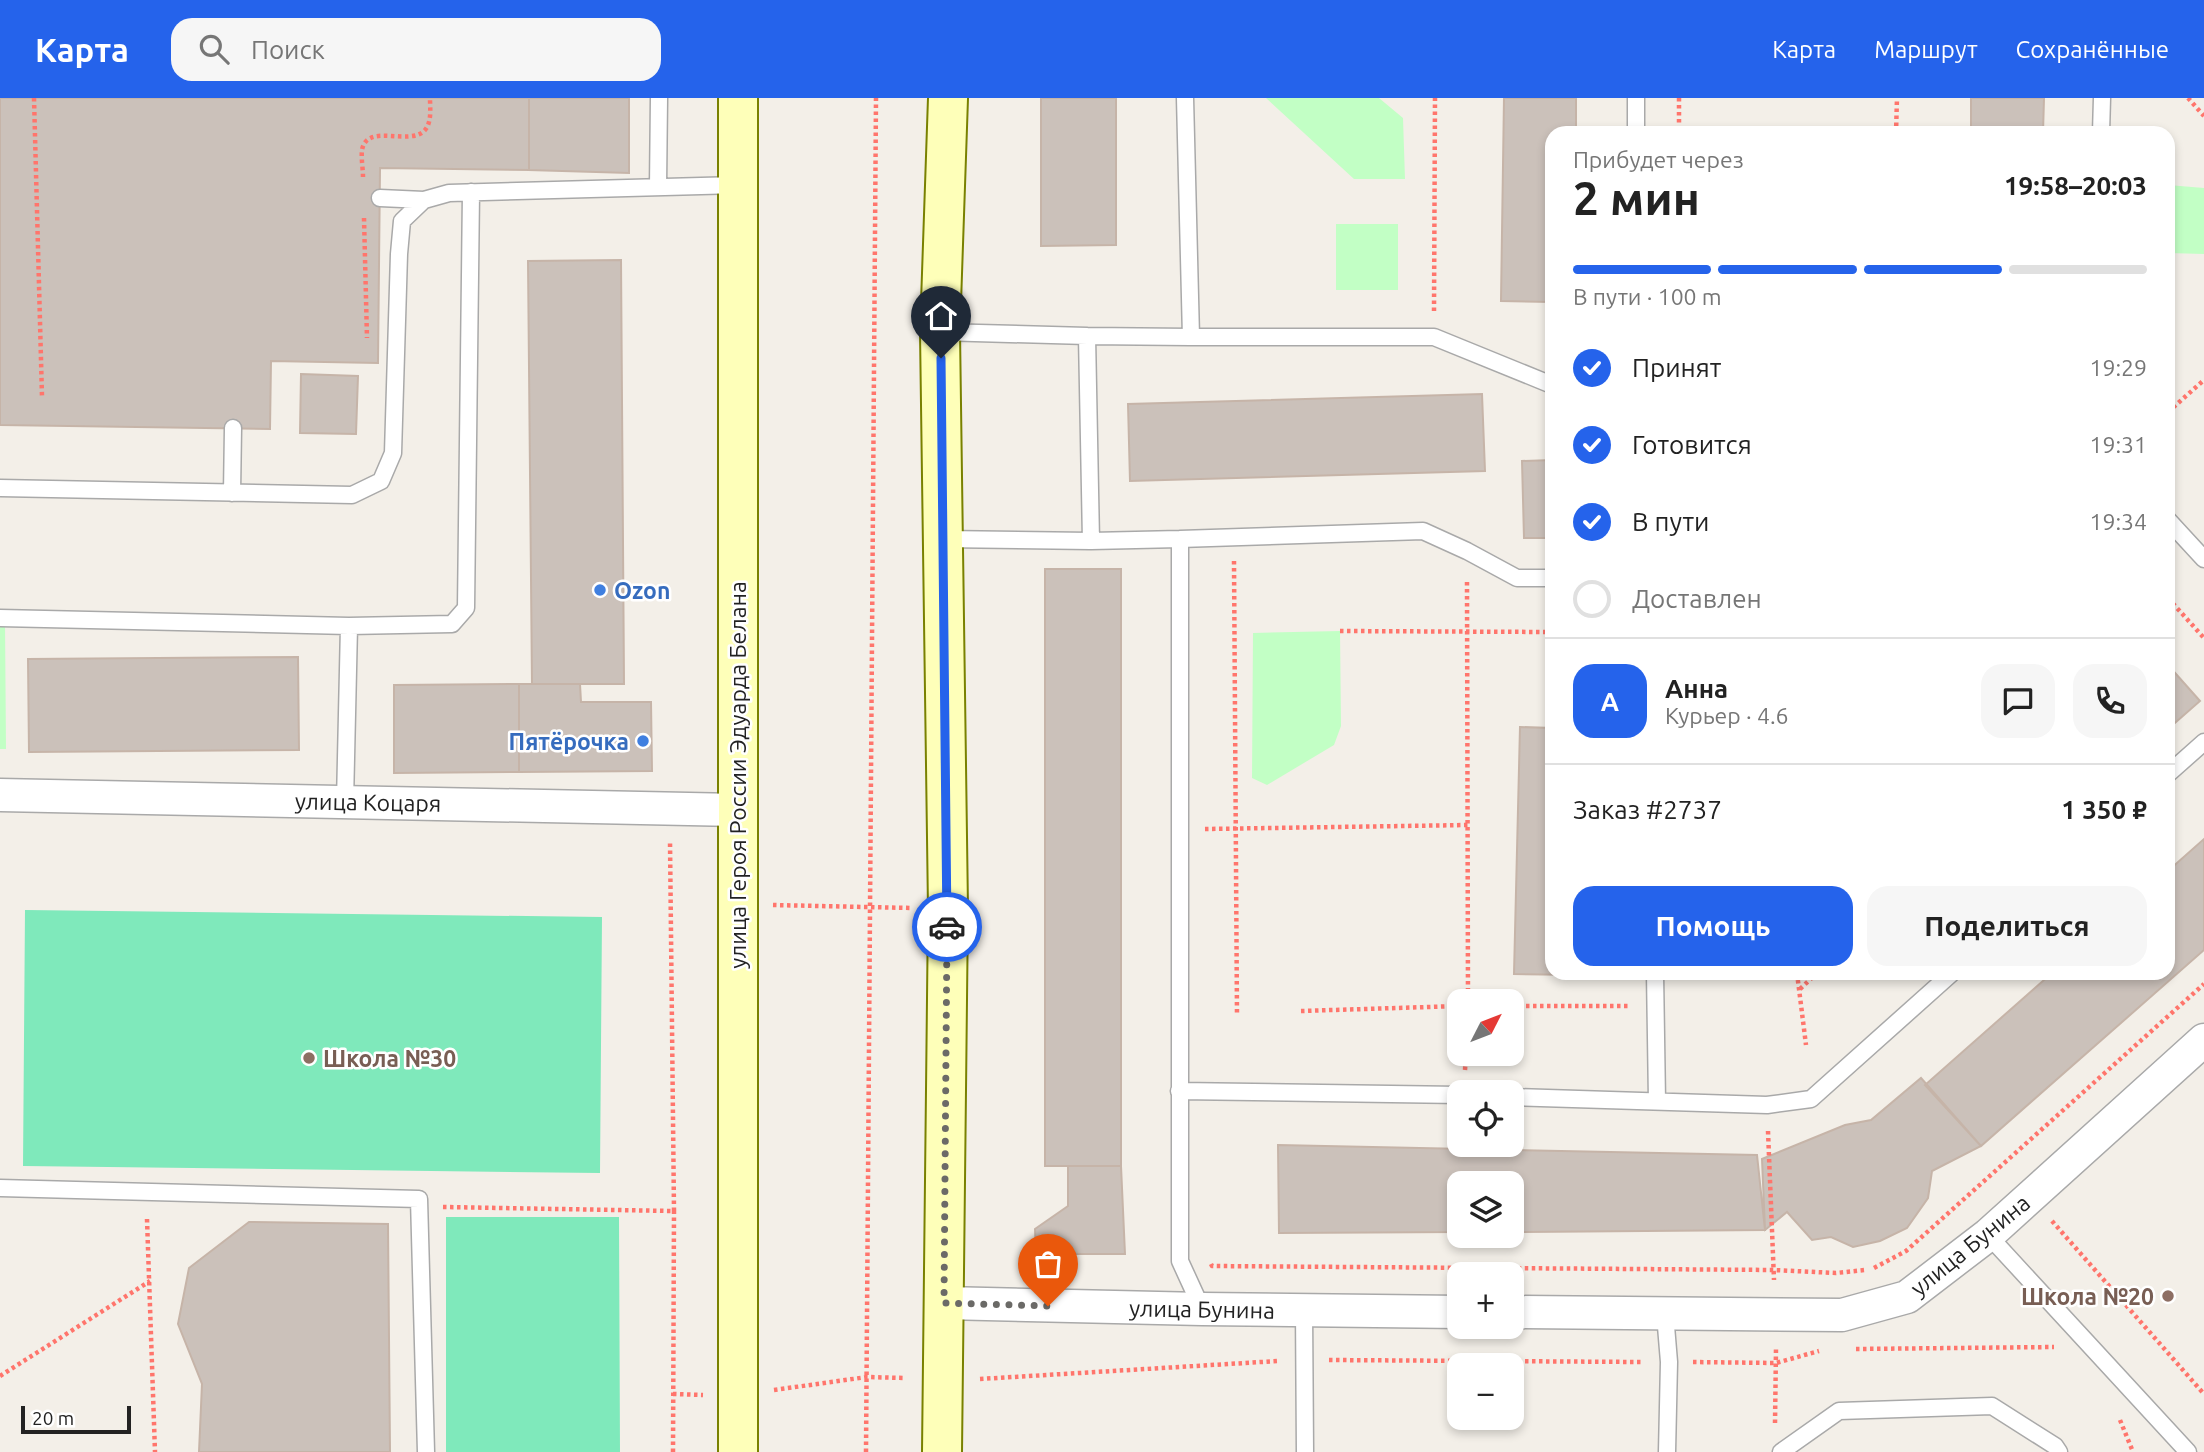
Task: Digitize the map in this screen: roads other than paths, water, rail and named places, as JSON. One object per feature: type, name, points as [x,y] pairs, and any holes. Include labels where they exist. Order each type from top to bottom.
[{"type":"street","name":"улица Героя России Эдуарда Белана","points":[[738,98],[738,1452]]},
{"type":"street","points":[[942,1452],[947,909],[940,332],[948,98]]},
{"type":"street","name":"улица Коцаря","points":[[0,795],[737,810]]},
{"type":"street","name":"улица Бунина","points":[[1524,1312],[1842,1315],[1907,1297],[1988,1234],[2204,1040]]},
{"type":"street","name":"улица Бунина","points":[[944,1303],[1447,1312]]},
{"type":"lane","points":[[658,187],[659,98]]},
{"type":"lane","points":[[1185,98],[1191,337]]},
{"type":"lane","points":[[1636,98],[1636,126]]},
{"type":"lane","points":[[2101,126],[2102,98]]},
{"type":"lane","points":[[380,198],[424,200],[449,193],[738,185]]},
{"type":"lane","points":[[0,618],[349,625],[452,624],[466,608],[471,192]]},
{"type":"lane","points":[[0,488],[352,495],[381,481],[393,453],[402,221],[424,200]]},
{"type":"lane","points":[[940,332],[1087,336],[1434,337],[1545,383]]},
{"type":"lane","points":[[1087,336],[1091,541]]},
{"type":"lane","points":[[232,493],[233,428]]},
{"type":"lane","points":[[2175,528],[2204,559]]},
{"type":"lane","points":[[943,539],[1091,541],[1423,531],[1517,578],[1545,578]]},
{"type":"lane","points":[[1180,539],[1180,1261],[1202,1309]]},
{"type":"lane","points":[[345,802],[349,625]]},
{"type":"lane","points":[[2175,768],[2204,742]]},
{"type":"lane","points":[[1655,980],[1657,1101]]},
{"type":"lane","points":[[1524,1097],[1767,1105],[1811,1100],[1944,980]]},
{"type":"lane","points":[[1179,1091],[1447,1096]]},
{"type":"lane","points":[[0,1188],[419,1199],[426,1452]]},
{"type":"lane","points":[[1988,1234],[2188,1452]]},
{"type":"lane","points":[[1304,1310],[1305,1452]]},
{"type":"lane","points":[[1665,1314],[1669,1362],[1667,1452]]},
{"type":"lane","points":[[1781,1452],[1839,1411],[1992,1406],[2054,1446],[2059,1452]]},
{"type":"place","name":"Ozon","points":[[600,590]]},
{"type":"place","name":"Пятёрочка","points":[[643,741]]},
{"type":"place","name":"Школа №30","points":[[309,1058]]},
{"type":"place","name":"Школа №20","points":[[2168,1296]]}]
